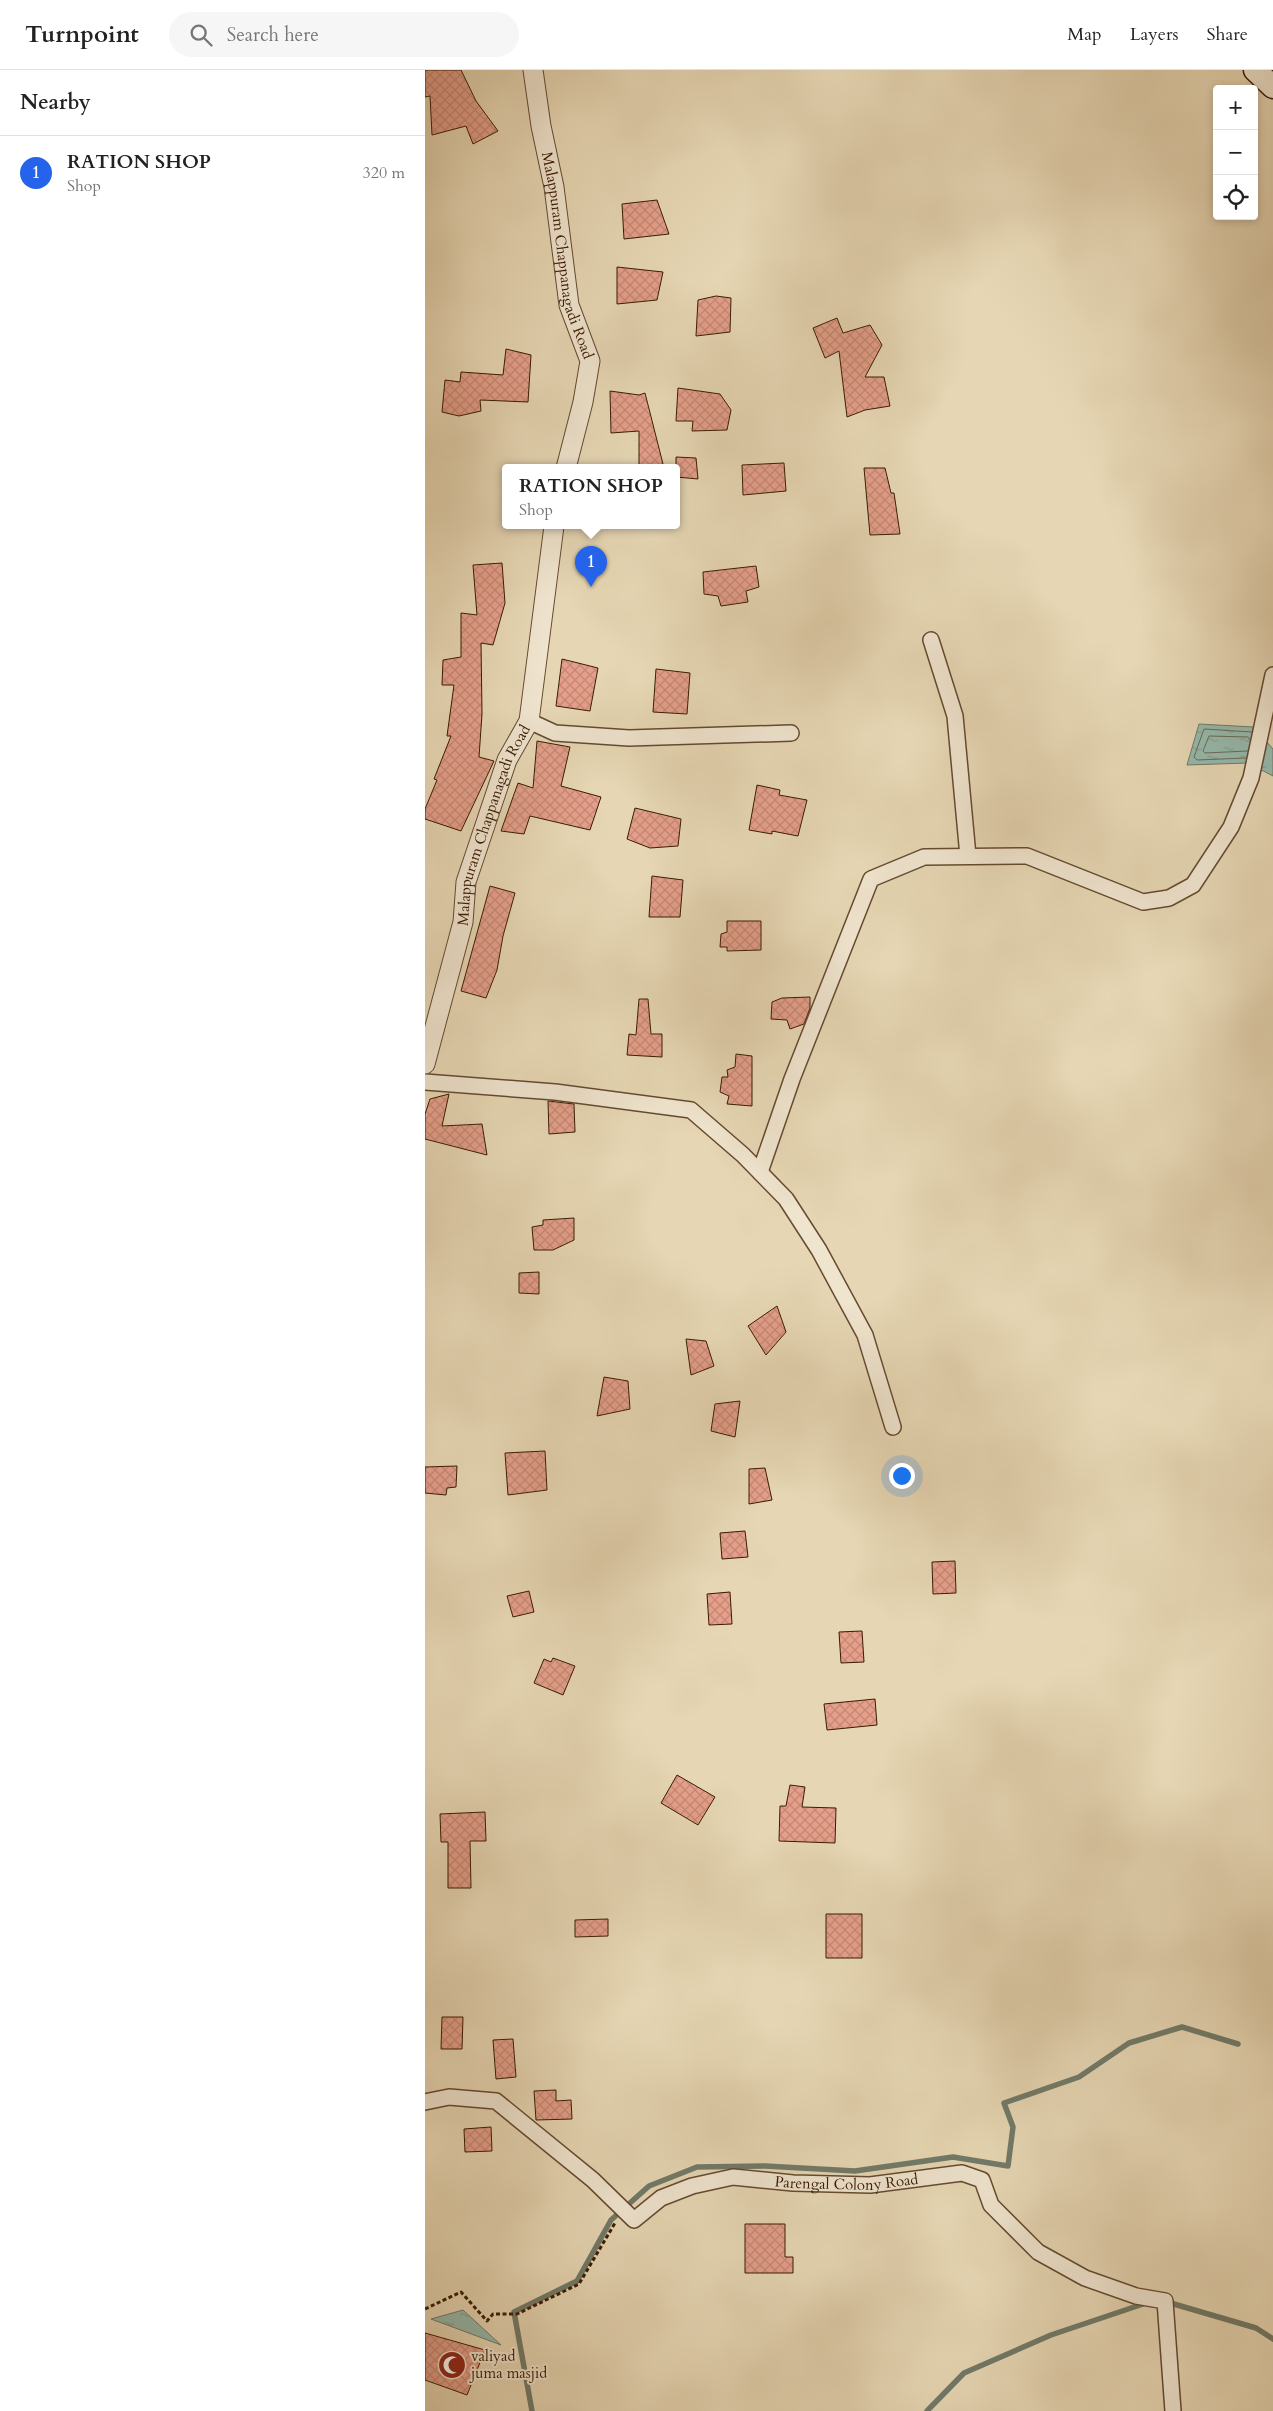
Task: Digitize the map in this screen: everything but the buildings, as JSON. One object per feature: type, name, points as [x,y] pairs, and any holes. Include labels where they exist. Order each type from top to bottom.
[{"type":"main road","points":[[1255,70],[1273,87]]},
{"type":"street","name":"Malappuram Chappanagadi Road","points":[[533,70],[541,126],[555,187],[569,306],[590,360],[583,402],[567,464]]},
{"type":"street","name":"Malappuram Chappanagadi Road","points":[[425,1064],[463,922],[466,882],[507,760],[529,721],[554,529]]},
{"type":"street","points":[[931,640],[955,716],[968,856]]},
{"type":"street","points":[[760,1172],[792,1079],[871,879],[924,857],[1027,856],[1143,902],[1169,898],[1193,885],[1231,827],[1251,778],[1273,675]]},
{"type":"street","points":[[529,721],[555,733],[629,738],[791,733]]},
{"type":"street","points":[[425,1082],[564,1093],[691,1110],[760,1172],[786,1199],[819,1250],[865,1336],[893,1427]]},
{"type":"street","points":[[425,2102],[449,2097],[495,2100],[593,2180],[626,2212]]},
{"type":"street","name":"Parengal Colony Road","points":[[626,2212],[634,2220],[661,2198],[691,2186],[733,2177],[793,2184],[870,2185],[962,2173],[982,2180],[991,2206],[1037,2252],[1085,2278],[1136,2296],[1165,2301],[1173,2411]]},
{"type":"path","points":[[425,2309],[461,2292],[487,2321],[493,2314],[517,2314],[579,2284],[599,2254],[613,2226],[626,2212]]},
{"type":"water","points":[[1199,724],[1254,727],[1273,749],[1273,776],[1248,763],[1187,765]]},
{"type":"water","points":[[463,2310],[501,2345],[431,2319]]},
{"type":"waterway","points":[[532,2411],[514,2312],[577,2281],[611,2220],[649,2186],[697,2167],[765,2166],[855,2171],[953,2157],[1008,2166],[1013,2127],[1004,2103],[1079,2077],[1129,2043],[1182,2027],[1238,2044]]},
{"type":"waterway","points":[[927,2411],[964,2373],[1051,2335],[1149,2302]]},
{"type":"waterway","points":[[1167,2302],[1256,2328],[1273,2339]]},
{"type":"place","name":"RATION SHOP","points":[[591,587]]},
{"type":"place","name":"valiyad juma masjid","points":[[452,2365]]}]
